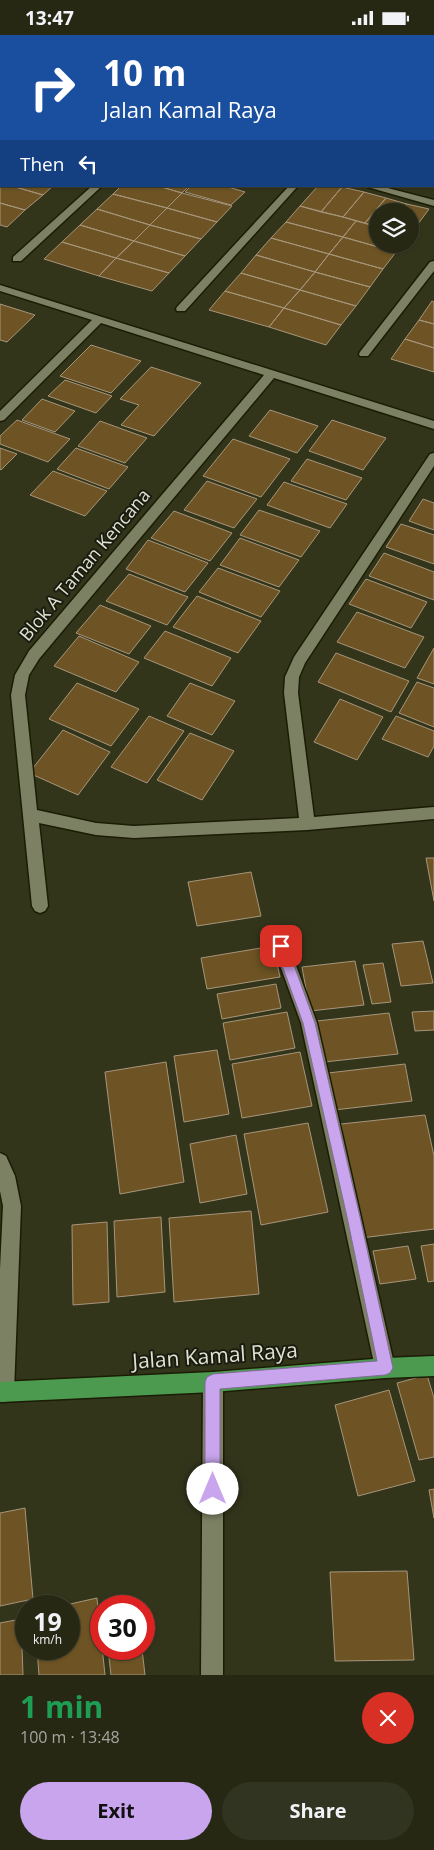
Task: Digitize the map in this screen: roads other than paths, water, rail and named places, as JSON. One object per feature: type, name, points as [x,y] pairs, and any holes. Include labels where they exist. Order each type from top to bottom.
[{"type":"main road","name":"Jalan Kamal Raya","points":[[2,1392],[213,1382],[385,1368],[434,1366]]},
{"type":"street","points":[[17,259],[97,187]]},
{"type":"street","points":[[181,309],[293,187]]},
{"type":"street","points":[[372,187],[434,203]]},
{"type":"street","points":[[364,354],[434,264]]},
{"type":"street","points":[[0,288],[434,425]]},
{"type":"street","points":[[0,417],[98,319]]},
{"type":"street","name":"Blok A Taman Kencana","points":[[40,906],[18,695],[22,675],[34,655],[271,374]]},
{"type":"street","points":[[307,824],[291,693],[292,677],[299,661],[434,457]]},
{"type":"street","points":[[30,815],[96,829],[134,833],[307,824],[434,813]]},
{"type":"street","points":[[281,946],[309,1023],[385,1368]]},
{"type":"street","points":[[0,1163],[6,1175],[12,1206],[2,1392]]},
{"type":"street","points":[[212,1675],[213,1382]]}]
